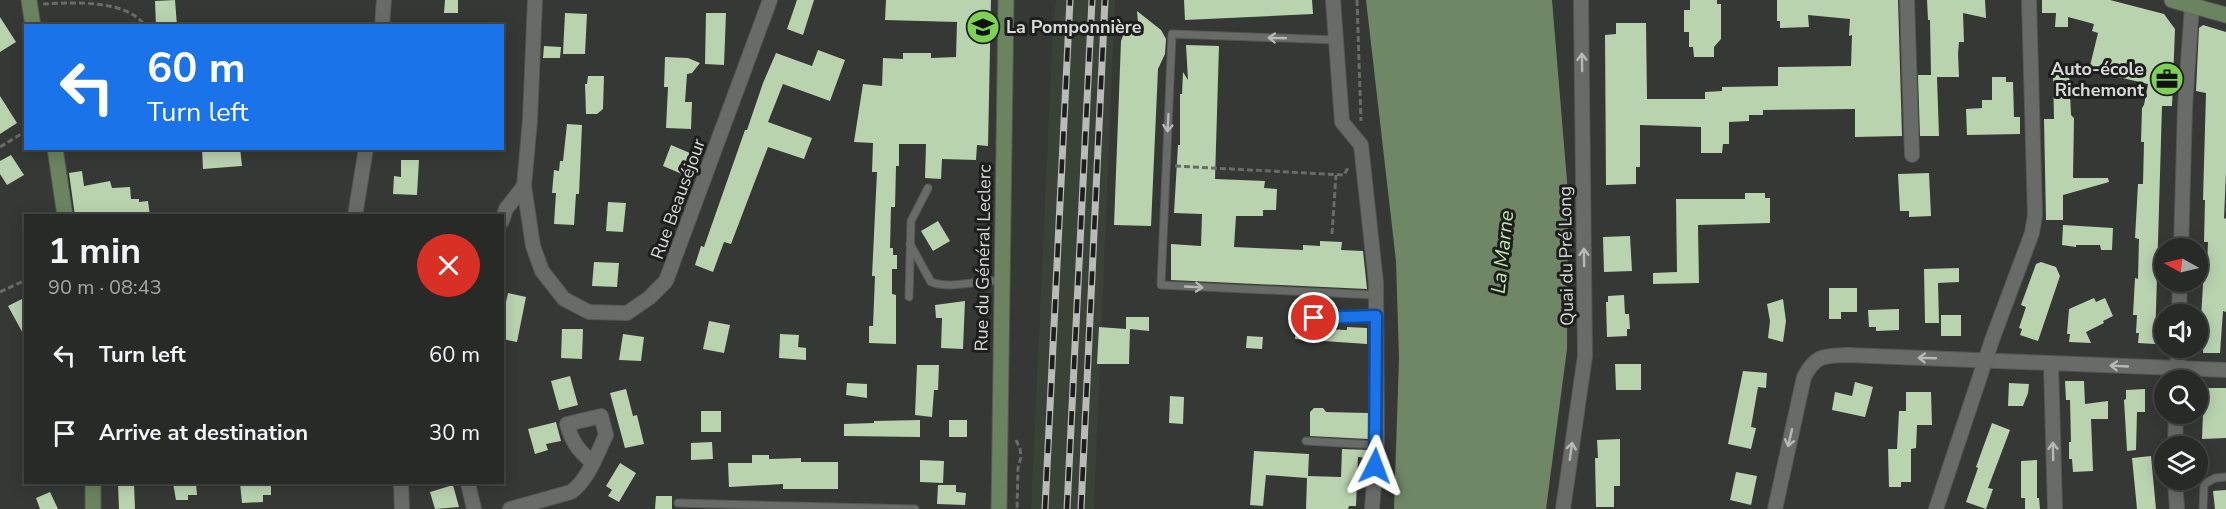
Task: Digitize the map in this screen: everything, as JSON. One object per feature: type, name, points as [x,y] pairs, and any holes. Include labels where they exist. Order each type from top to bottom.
[{"type":"main road","points":[[2172,0],[2226,15]]},
{"type":"main road","points":[[29,2],[33,24]]},
{"type":"main road","name":"Rue du Général Leclerc","points":[[999,509],[1006,2]]},
{"type":"main road","points":[[55,150],[65,214]]},
{"type":"main road","points":[[93,484],[93,509]]},
{"type":"street","points":[[382,24],[384,0]]},
{"type":"street","name":"Rue Beauséjour","points":[[535,0],[530,120],[524,186],[533,246],[542,271],[564,299],[589,312],[627,313],[649,298],[666,281],[770,0]]},
{"type":"street","points":[[1333,0],[1342,122],[1362,145],[1376,295],[1377,445],[1372,509]]},
{"type":"street","name":"Quai du Pré Long","points":[[1563,509],[1585,356],[1581,0]]},
{"type":"street","points":[[1907,0],[1912,155]]},
{"type":"street","points":[[1936,509],[1985,361],[2032,233],[2035,215],[2029,0]]},
{"type":"street","points":[[2181,238],[2185,97],[2192,5]]},
{"type":"street","points":[[355,214],[366,150]]},
{"type":"street","points":[[504,215],[524,186]]},
{"type":"street","points":[[1774,509],[1804,377],[1810,364],[1822,357],[1848,355],[2051,363],[2154,373]]},
{"type":"street","points":[[2051,363],[2055,509]]},
{"type":"street","points":[[2208,372],[2226,370]]},
{"type":"street","points":[[510,509],[571,492],[579,486],[592,462]]},
{"type":"street","points":[[401,484],[402,509]]},
{"type":"street","points":[[468,484],[474,509]]},
{"type":"street","points":[[2176,490],[2177,509]]},
{"type":"lane","points":[[1336,40],[1172,34],[1161,285],[1376,295]]},
{"type":"lane","points":[[909,297],[911,221],[928,188]]},
{"type":"lane","points":[[910,244],[931,282],[942,286],[991,280],[1002,281]]},
{"type":"lane","points":[[1294,318],[1376,316]]},
{"type":"lane","points":[[1306,441],[1377,445]]},
{"type":"lane","points":[[2203,509],[2204,484],[2215,478],[2226,477]]},
{"type":"lane","points":[[678,503],[915,509]]},
{"type":"path","points":[[29,2],[97,0],[127,6],[140,15],[144,24]]},
{"type":"path","points":[[1167,165],[1344,175],[1362,145],[1357,0]]},
{"type":"path","points":[[0,147],[24,132]]},
{"type":"path","points":[[1332,234],[1336,175]]},
{"type":"path","points":[[0,292],[24,281]]},
{"type":"shaded area","points":[[1056,0],[1115,0],[1094,509],[1031,509]]},
{"type":"water","name":"La Marne","points":[[1366,0],[1552,0],[1568,193],[1567,349],[1546,509],[1394,509],[1399,358],[1396,261]]},
{"type":"building","points":[[175,0],[177,24],[156,24],[155,1]]},
{"type":"building","points":[[445,0],[458,0],[458,13],[444,13]]},
{"type":"building","points":[[797,0],[814,0],[803,35],[787,29]]},
{"type":"building","points":[[886,0],[991,0],[988,146],[977,145],[976,160],[942,159],[941,179],[925,178],[926,144],[899,144],[895,207],[891,207],[890,248],[893,248],[893,255],[897,255],[897,269],[892,269],[892,294],[896,295],[896,344],[869,343],[869,326],[873,326],[875,276],[872,276],[877,172],[872,172],[873,143],[854,142],[863,84],[882,86],[883,58],[903,59],[903,53],[931,53],[931,58],[956,57],[957,22],[885,20]]},
{"type":"building","points":[[1184,0],[1312,0],[1313,14],[1185,20]]},
{"type":"building","points":[[1690,0],[1717,0],[1717,4],[1721,4],[1721,39],[1714,47],[1714,57],[1694,57],[1693,47],[1689,47],[1689,32],[1684,32],[1684,10],[1690,10]]},
{"type":"building","points":[[1777,0],[1898,0],[1902,136],[1855,137],[1855,109],[1763,110],[1763,115],[1749,115],[1749,121],[1729,122],[1729,144],[1723,144],[1722,153],[1701,153],[1701,127],[1640,125],[1640,167],[1636,167],[1636,184],[1606,185],[1605,35],[1616,34],[1616,23],[1646,23],[1647,99],[1705,99],[1705,92],[1722,91],[1722,87],[1778,86],[1778,67],[1851,66],[1850,19],[1808,15],[1809,27],[1780,28],[1780,21],[1777,21]]},
{"type":"building","points":[[1927,0],[1985,0],[1986,18],[1963,13],[1964,42],[1959,42],[1959,77],[1937,77],[1939,136],[1920,136],[1918,75],[1931,75],[1930,20],[1928,20]]},
{"type":"building","points":[[2042,0],[2110,0],[2164,14],[2175,29],[2172,106],[2162,106],[2158,238],[2154,238],[2154,292],[2157,292],[2156,304],[2154,304],[2154,344],[2138,343],[2137,315],[2133,315],[2135,278],[2138,279],[2139,239],[2135,238],[2138,184],[2143,184],[2142,108],[2148,84],[2089,70],[2098,33],[2092,31],[2094,24],[2068,17],[2068,27],[2055,27],[2056,13],[2042,13]]},
{"type":"building","points":[[1137,11],[1161,30],[1166,39],[1165,54],[1158,69],[1151,226],[1114,225],[1121,41],[1130,26],[1138,22]]},
{"type":"building","points":[[565,13],[587,14],[585,54],[563,54]]},
{"type":"building","points":[[706,13],[726,13],[724,65],[705,64]]},
{"type":"building","points":[[0,17],[16,42],[0,52]]},
{"type":"building","points":[[2203,25],[2226,32],[2224,218],[2226,219],[2226,312],[2223,311],[2220,353],[2208,353],[2208,304],[2202,304],[2203,292],[2208,292],[2208,238],[2204,238],[2205,200],[2203,200],[2206,93],[2196,91],[2199,28]]},
{"type":"building","points":[[1186,45],[1219,46],[1215,179],[1265,181],[1264,188],[1277,189],[1276,210],[1263,210],[1263,216],[1236,216],[1234,247],[1303,250],[1303,245],[1320,246],[1320,241],[1342,242],[1341,250],[1363,251],[1367,289],[1171,280],[1171,244],[1201,246],[1202,214],[1174,213],[1183,72],[1188,80]]},
{"type":"building","points":[[544,46],[561,47],[560,58],[543,58]]},
{"type":"building","points":[[818,50],[845,60],[830,101],[783,84],[768,122],[812,138],[804,159],[768,147],[731,244],[724,242],[713,272],[695,265],[701,246],[704,247],[745,130],[747,130],[776,53],[812,66]]},
{"type":"building","points":[[665,57],[688,58],[700,63],[692,73],[687,74],[685,102],[692,102],[691,129],[666,128],[668,87],[664,87]]},
{"type":"building","points":[[2053,72],[2069,72],[2071,115],[2074,118],[2073,178],[2108,178],[2109,182],[2063,195],[2063,220],[2046,220],[2044,119],[2054,119]]},
{"type":"building","points":[[588,76],[604,76],[603,109],[597,114],[586,114],[585,84],[587,84]]},
{"type":"building","points":[[1992,77],[2006,77],[2006,82],[2013,82],[2014,117],[2020,117],[2020,134],[1967,135],[1966,109],[1982,108],[1982,100],[1992,100]]},
{"type":"building","points":[[0,96],[17,123],[0,134]]},
{"type":"building","points":[[567,124],[582,125],[579,194],[576,194],[574,225],[554,224],[556,193],[552,193],[554,170],[559,171],[560,161],[563,161]]},
{"type":"building","points":[[671,145],[690,153],[682,174],[663,166]]},
{"type":"building","points":[[202,150],[240,150],[242,166],[203,169]]},
{"type":"building","points":[[11,155],[24,175],[7,185],[0,174],[0,161]]},
{"type":"building","points":[[401,160],[419,160],[417,195],[393,194],[394,176],[401,177]]},
{"type":"building","points":[[82,171],[84,186],[110,181],[112,188],[130,187],[131,199],[139,199],[139,202],[148,201],[150,214],[75,214],[69,173]]},
{"type":"building","points":[[1929,173],[1931,216],[1909,217],[1909,211],[1900,211],[1898,174]]},
{"type":"building","points":[[1745,193],[1765,193],[1765,198],[1770,198],[1770,223],[1698,225],[1699,283],[1653,284],[1653,273],[1677,272],[1676,199],[1745,199]]},
{"type":"building","points":[[608,202],[626,203],[623,232],[606,231]]},
{"type":"building","points":[[938,221],[950,241],[933,251],[921,231]]},
{"type":"building","points":[[2063,225],[2113,228],[2112,250],[2101,250],[2100,245],[2076,245],[2076,247],[2062,245]]},
{"type":"building","points":[[1630,236],[1632,271],[1604,272],[1603,237]]},
{"type":"building","points":[[594,262],[619,263],[617,287],[592,286]]},
{"type":"building","points":[[2041,262],[2056,267],[2060,276],[2038,341],[2020,335],[2022,329],[2019,328],[2026,307],[2021,305],[2036,264]]},
{"type":"building","points":[[1959,268],[1959,282],[1938,283],[1939,323],[1925,323],[1924,269]]},
{"type":"building","points":[[1829,288],[1857,288],[1857,312],[1841,312],[1841,319],[1829,319]]},
{"type":"building","points":[[508,293],[526,297],[517,342],[504,339],[504,311]]},
{"type":"building","points":[[1624,295],[1625,314],[1629,314],[1630,329],[1627,329],[1627,336],[1607,337],[1606,302],[1608,302],[1608,296]]},
{"type":"building","points":[[24,298],[24,335],[8,306]]},
{"type":"building","points":[[2094,298],[2096,302],[2105,298],[2113,316],[2086,332],[2091,343],[2069,342],[2070,334],[2067,334],[2069,309]]},
{"type":"building","points":[[1783,299],[1786,321],[1783,342],[1768,338],[1770,321],[1767,304]]},
{"type":"building","points":[[965,301],[963,349],[941,348],[942,318],[936,318],[935,305]]},
{"type":"building","points":[[1899,309],[1899,330],[1876,331],[1876,327],[1869,327],[1868,310]]},
{"type":"building","points":[[1941,315],[1961,315],[1961,336],[1941,336]]},
{"type":"building","points":[[1126,317],[1149,317],[1149,331],[1130,329],[1129,364],[1097,364],[1099,327],[1126,329]]},
{"type":"building","points":[[709,321],[730,325],[724,353],[703,349]]},
{"type":"building","points":[[1347,327],[1367,328],[1367,344],[1295,339],[1296,328],[1347,330]]},
{"type":"building","points":[[562,329],[583,329],[582,359],[561,358]]},
{"type":"building","points":[[623,334],[644,337],[641,361],[619,360]]},
{"type":"building","points":[[780,334],[799,335],[798,347],[806,348],[806,360],[779,358]]},
{"type":"building","points":[[1247,336],[1263,337],[1262,349],[1246,348]]},
{"type":"building","points":[[1615,364],[1641,364],[1641,390],[1616,390]]},
{"type":"building","points":[[917,365],[939,365],[938,390],[934,390],[932,417],[915,415]]},
{"type":"building","points":[[1743,371],[1767,373],[1766,388],[1758,387],[1751,427],[1756,428],[1751,449],[1728,444]]},
{"type":"building","points":[[570,376],[578,405],[559,410],[551,381]]},
{"type":"building","points":[[2065,381],[2084,381],[2085,404],[2108,401],[2108,419],[2091,419],[2093,471],[2073,472],[2072,459],[2069,459],[2070,400],[2066,400]]},
{"type":"building","points":[[1855,382],[1873,387],[1865,417],[1832,410],[1835,392],[1852,396]]},
{"type":"building","points":[[847,383],[867,384],[867,398],[846,395]]},
{"type":"building","points":[[2009,383],[2029,384],[2023,406],[2008,406]]},
{"type":"building","points":[[2208,388],[2226,388],[2226,438],[2208,439],[2208,436],[2202,436],[2203,424],[2208,424]]},
{"type":"building","points":[[626,389],[633,416],[637,415],[644,444],[625,448],[610,393]]},
{"type":"building","points":[[2145,389],[2145,412],[2137,412],[2136,450],[2127,451],[2124,400],[2126,390]]},
{"type":"building","points":[[1906,392],[1931,392],[1932,425],[1917,425],[1916,448],[1911,449],[1911,482],[1901,482],[1901,487],[1889,487],[1888,449],[1897,449],[1899,411],[1906,411]]},
{"type":"building","points":[[1170,396],[1184,397],[1183,424],[1169,423]]},
{"type":"building","points":[[1314,408],[1323,408],[1326,412],[1368,413],[1368,439],[1310,436],[1310,412]]},
{"type":"building","points":[[701,411],[721,411],[721,432],[701,432]]},
{"type":"building","points":[[920,420],[920,437],[844,436],[844,424]]},
{"type":"building","points":[[949,420],[967,420],[967,437],[949,437]]},
{"type":"building","points":[[556,422],[561,441],[546,444],[548,450],[535,454],[528,429]]},
{"type":"building","points":[[1992,423],[2010,430],[1988,488],[1993,489],[1986,509],[1966,502]]},
{"type":"building","points":[[1620,439],[1620,486],[1614,486],[1614,507],[1596,507],[1597,440]]},
{"type":"building","points":[[712,442],[713,459],[691,460],[691,443]]},
{"type":"building","points":[[1342,449],[1368,450],[1367,458],[1358,457],[1356,506],[1349,506],[1348,509],[1306,509],[1307,478],[1266,475],[1263,506],[1250,505],[1254,451],[1309,454],[1308,476],[1341,477]]},
{"type":"building","points":[[752,455],[769,455],[769,459],[801,458],[801,462],[838,462],[838,489],[783,489],[783,484],[729,487],[728,463],[752,463]]},
{"type":"building","points":[[2151,456],[2156,509],[2137,509],[2132,458]]},
{"type":"building","points":[[920,460],[944,461],[943,483],[920,482]]},
{"type":"building","points":[[2037,460],[2037,498],[2039,498],[2040,509],[2025,509],[2025,498],[2021,498],[2021,461]]},
{"type":"building","points":[[620,463],[636,473],[619,502],[608,496],[612,490],[606,486]]},
{"type":"building","points":[[1736,472],[1757,476],[1751,505],[1730,500]]},
{"type":"building","points":[[118,484],[134,484],[135,509],[119,509]]},
{"type":"building","points":[[173,484],[196,484],[197,495],[188,495],[188,500],[176,500]]},
{"type":"building","points":[[240,484],[271,484],[271,495],[263,495],[263,502],[242,503]]},
{"type":"building","points":[[453,485],[459,507],[435,509],[430,492]]},
{"type":"building","points":[[938,485],[956,485],[956,492],[966,493],[965,505],[937,504]]},
{"type":"building","points":[[2226,490],[2226,509],[2215,509],[2213,491]]},
{"type":"building","points":[[50,492],[58,509],[40,509],[36,498]]},
{"type":"building","points":[[656,496],[672,496],[672,509],[655,509]]},
{"type":"railway","points":[[1045,509],[1070,0]]},
{"type":"railway","points":[[1067,509],[1092,0]]},
{"type":"railway","points":[[1081,509],[1105,0]]},
{"type":"place","name":"La Pomponnière","points":[[983,27]]},
{"type":"place","name":"Auto-école Richemont","points":[[2167,79]]},
{"type":"route","points":[[1314,318],[1376,316],[1377,445],[1375,466]]}]
